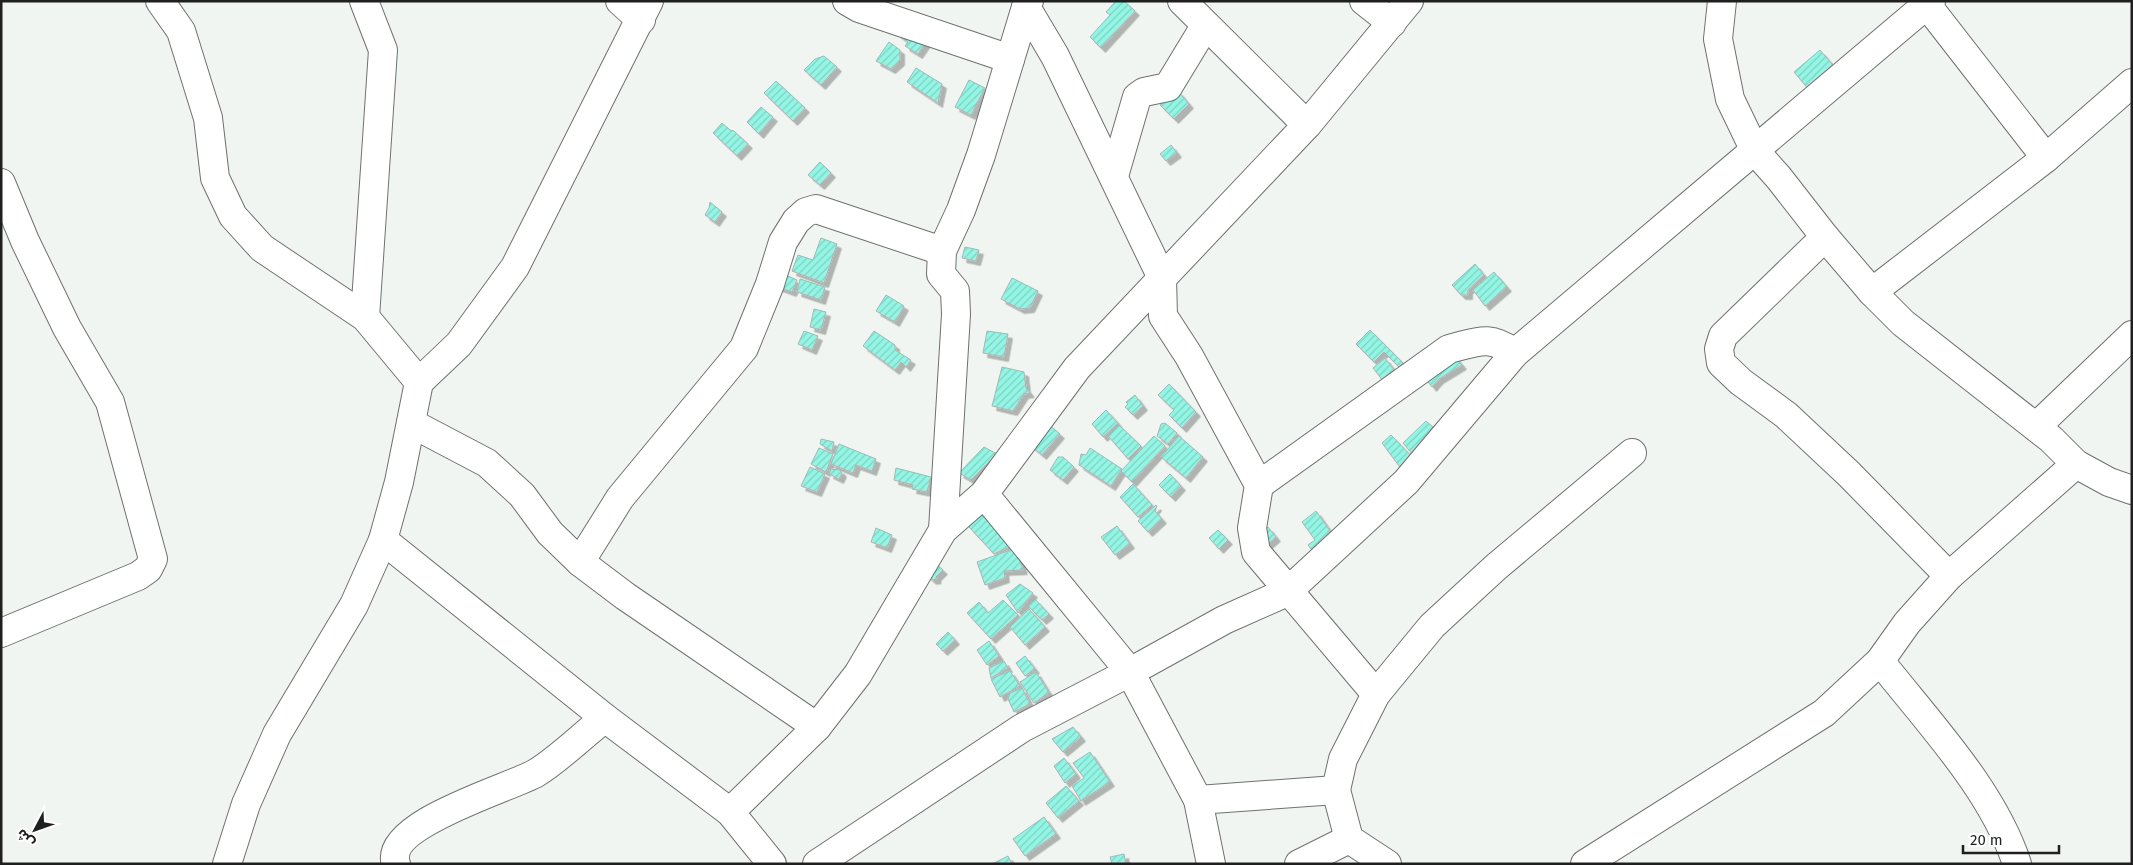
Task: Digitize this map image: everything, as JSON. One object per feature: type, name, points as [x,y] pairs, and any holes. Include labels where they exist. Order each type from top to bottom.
[{"type":"street","points":[[160,1],[181,31],[208,118],[215,178],[233,216],[262,248],[365,317],[419,382]]},
{"type":"street","points":[[364,1],[382,50],[365,317]]},
{"type":"street","points":[[227,864],[246,804],[277,734],[354,605],[383,540],[399,482],[419,382],[459,344],[515,267],[645,10],[620,1]]},
{"type":"street","points":[[847,1],[859,8],[1010,59]]},
{"type":"street","points":[[1182,1],[1205,26],[1307,125]]},
{"type":"street","points":[[1364,1],[1392,23]]},
{"type":"street","points":[[730,812],[818,727],[858,674],[943,530],[984,494],[1077,368],[1307,125],[1409,1]]},
{"type":"street","points":[[1722,1],[1718,39],[1730,99],[1755,151],[1779,178],[1824,237],[1872,292],[1903,323],[2036,427],[2076,464],[2109,482],[2132,490]]},
{"type":"street","points":[[817,864],[1022,728],[1130,672],[1224,620],[1287,592],[1406,482],[1515,353],[1929,3],[2046,158]]},
{"type":"street","points":[[943,530],[956,314],[955,290],[941,274],[942,251],[961,210],[981,155],[1028,4]]},
{"type":"street","points":[[1028,4],[1114,176],[1162,278],[1163,316],[1189,356],[1259,485],[1252,528],[1256,552],[1287,592],[1376,694]]},
{"type":"street","points":[[1114,176],[1137,97],[1144,92],[1168,87],[1205,26]]},
{"type":"street","points":[[1872,292],[2046,158],[2132,83]]},
{"type":"street","points":[[1,183],[25,240],[67,328],[110,402],[153,559],[148,569],[138,576],[1,633]]},
{"type":"street","points":[[580,562],[620,498],[744,348],[770,284],[782,242],[796,221],[806,212],[816,209],[942,251]]},
{"type":"street","points":[[1824,237],[1722,336],[1719,349],[1721,363],[1741,382],[1786,415],[1835,461],[1949,576]]},
{"type":"street","points":[[2036,427],[2132,335]]},
{"type":"street","points":[[1259,485],[1449,349],[1484,340],[1501,343],[1515,353]]},
{"type":"street","points":[[411,423],[487,463],[522,495],[550,534],[580,562],[625,596],[818,727]]},
{"type":"street","points":[[1387,864],[1349,839],[1336,790],[1343,759],[1376,694],[1432,626],[1559,512],[1632,452]]},
{"type":"street","points":[[1585,864],[1824,713],[1880,661],[1907,623],[1949,576],[2076,464]]},
{"type":"street","points":[[984,494],[1130,672],[1198,800],[1211,864]]},
{"type":"street","points":[[383,540],[605,718],[730,812],[772,864]]},
{"type":"street","points":[[1880,661],[1988,800],[2011,846],[2017,864]]},
{"type":"street","points":[[396,864],[394,855],[396,848],[408,833],[474,798],[536,773],[605,718]]},
{"type":"street","points":[[1198,800],[1336,790]]},
{"type":"street","points":[[1299,864],[1349,839]]},
{"type":"building","points":[[1116,1],[1124,1],[1135,11],[1101,48],[1090,37],[1110,15],[1106,12]]},
{"type":"building","points":[[896,33],[929,38],[918,54],[905,46],[908,42]]},
{"type":"building","points":[[889,42],[900,50],[900,61],[891,69],[876,61]]},
{"type":"building","points":[[1820,50],[1836,69],[1810,91],[1794,72]]},
{"type":"building","points":[[824,56],[837,67],[821,85],[804,70],[815,59]]},
{"type":"building","points":[[916,68],[942,84],[938,103],[907,82]]},
{"type":"building","points":[[969,80],[985,88],[971,115],[955,107]]},
{"type":"building","points":[[776,81],[805,108],[793,121],[764,93]]},
{"type":"building","points":[[1178,91],[1189,104],[1174,119],[1160,105]]},
{"type":"building","points":[[761,107],[773,117],[759,134],[747,122]]},
{"type":"building","points":[[722,123],[748,144],[737,156],[713,133]]},
{"type":"building","points":[[1171,145],[1177,153],[1166,161],[1160,154]]},
{"type":"building","points":[[820,162],[831,173],[820,185],[808,175]]},
{"type":"building","points":[[710,202],[722,212],[715,222],[705,215]]},
{"type":"building","points":[[821,238],[837,244],[824,283],[792,271],[798,255],[813,260]]},
{"type":"building","points":[[965,247],[979,250],[976,261],[962,258]]},
{"type":"building","points":[[1475,264],[1484,275],[1468,290],[1468,295],[1461,295],[1452,285]]},
{"type":"building","points":[[776,271],[797,280],[792,292],[770,284]]},
{"type":"building","points":[[1494,272],[1507,287],[1485,306],[1473,290]]},
{"type":"building","points":[[1012,278],[1038,291],[1030,308],[1020,309],[1001,299]]},
{"type":"building","points":[[800,279],[825,287],[821,300],[797,292]]},
{"type":"building","points":[[886,295],[904,306],[895,322],[876,311]]},
{"type":"building","points":[[814,309],[826,312],[821,330],[810,327]]},
{"type":"building","points":[[1370,330],[1403,363],[1399,367],[1384,352],[1374,362],[1356,344]]},
{"type":"building","points":[[804,331],[818,336],[812,350],[798,344]]},
{"type":"building","points":[[874,331],[895,345],[895,350],[911,360],[906,367],[901,362],[895,370],[863,346]]},
{"type":"building","points":[[987,331],[1008,334],[1004,357],[983,353]]},
{"type":"building","points":[[1449,349],[1462,365],[1439,379],[1432,387],[1420,371]]},
{"type":"building","points":[[1385,358],[1395,371],[1383,381],[1373,368]]},
{"type":"building","points":[[1002,367],[1024,372],[1026,388],[1030,393],[1024,394],[1013,411],[992,406]]},
{"type":"building","points":[[1169,384],[1196,412],[1182,428],[1169,415],[1174,410],[1158,395]]},
{"type":"building","points":[[1135,395],[1143,406],[1133,415],[1125,407],[1128,404],[1126,402]]},
{"type":"building","points":[[1106,410],[1118,423],[1103,437],[1092,424]]},
{"type":"building","points":[[1426,421],[1433,427],[1427,439],[1413,455],[1403,443]]},
{"type":"building","points":[[1047,423],[1060,434],[1042,455],[1029,444]]},
{"type":"building","points":[[1165,423],[1177,433],[1168,444],[1157,436],[1161,424]]},
{"type":"building","points":[[1119,425],[1141,446],[1128,459],[1108,436]]},
{"type":"building","points":[[1391,435],[1414,459],[1402,470],[1382,443]]},
{"type":"building","points":[[1154,436],[1165,446],[1132,482],[1121,471]]},
{"type":"building","points":[[1179,436],[1203,457],[1186,478],[1161,457]]},
{"type":"building","points":[[821,439],[834,442],[832,451],[820,444]]},
{"type":"building","points":[[839,444],[876,459],[872,471],[856,465],[853,473],[831,464]]},
{"type":"building","points":[[984,447],[997,454],[971,480],[959,473]]},
{"type":"building","points":[[819,448],[833,454],[826,472],[811,464]]},
{"type":"building","points":[[1090,448],[1122,469],[1111,486],[1079,465],[1081,454],[1086,455]]},
{"type":"building","points":[[1058,457],[1063,457],[1074,467],[1063,480],[1050,470]]},
{"type":"building","points":[[810,467],[825,474],[817,492],[801,486]]},
{"type":"building","points":[[896,468],[931,477],[927,492],[912,489],[913,485],[894,480]]},
{"type":"building","points":[[831,469],[840,470],[842,473],[839,479],[829,474]]},
{"type":"building","points":[[1170,474],[1181,486],[1171,497],[1159,485]]},
{"type":"building","points":[[1133,484],[1152,505],[1138,517],[1120,497]]},
{"type":"building","points":[[974,505],[1012,544],[1011,546],[994,554],[969,527],[972,524],[964,516]]},
{"type":"building","points":[[1156,505],[1157,507],[1154,510],[1162,519],[1148,532],[1138,521]]},
{"type":"building","points":[[1316,511],[1335,538],[1317,557],[1308,545],[1315,540],[1302,522]]},
{"type":"building","points":[[1117,526],[1130,544],[1115,555],[1101,537]]},
{"type":"building","points":[[1268,527],[1276,537],[1268,544],[1259,534]]},
{"type":"building","points":[[876,528],[892,535],[887,548],[871,542]]},
{"type":"building","points":[[1218,530],[1228,540],[1219,549],[1209,538]]},
{"type":"building","points":[[1016,548],[1023,570],[1004,571],[1005,578],[985,585],[977,562]]},
{"type":"building","points":[[933,561],[943,570],[936,577],[937,579],[932,580],[924,573]]},
{"type":"building","points":[[1020,584],[1033,593],[1018,613],[1006,595]]},
{"type":"building","points":[[1035,599],[1049,614],[1042,620],[1028,606]]},
{"type":"building","points":[[1003,600],[1018,615],[991,639],[967,613],[979,602],[988,613]]},
{"type":"building","points":[[1029,609],[1045,627],[1025,645],[1010,627]]},
{"type":"building","points":[[948,632],[955,640],[943,651],[936,644]]},
{"type":"building","points":[[989,641],[999,656],[987,665],[977,650]]},
{"type":"building","points":[[1025,656],[1035,669],[1025,676],[1016,663]]},
{"type":"building","points":[[1004,661],[1008,668],[991,678],[989,668]]},
{"type":"building","points":[[1010,671],[1020,686],[1000,697],[991,679]]},
{"type":"building","points":[[1036,672],[1049,693],[1034,703],[1020,682]]},
{"type":"building","points":[[1022,688],[1030,704],[1014,712],[1008,699],[1010,693]]},
{"type":"building","points":[[1073,727],[1081,737],[1063,752],[1052,739]]},
{"type":"building","points":[[1090,752],[1110,782],[1081,801],[1072,786],[1084,778],[1073,763]]},
{"type":"building","points":[[1064,758],[1076,774],[1065,783],[1054,766]]},
{"type":"building","points":[[1066,786],[1079,801],[1058,818],[1046,803]]},
{"type":"building","points":[[1044,817],[1056,834],[1025,856],[1013,839]]},
{"type":"building","points":[[1124,854],[1126,864],[1112,864],[1110,857]]},
{"type":"building","points":[[1008,856],[1012,864],[992,864]]}]
